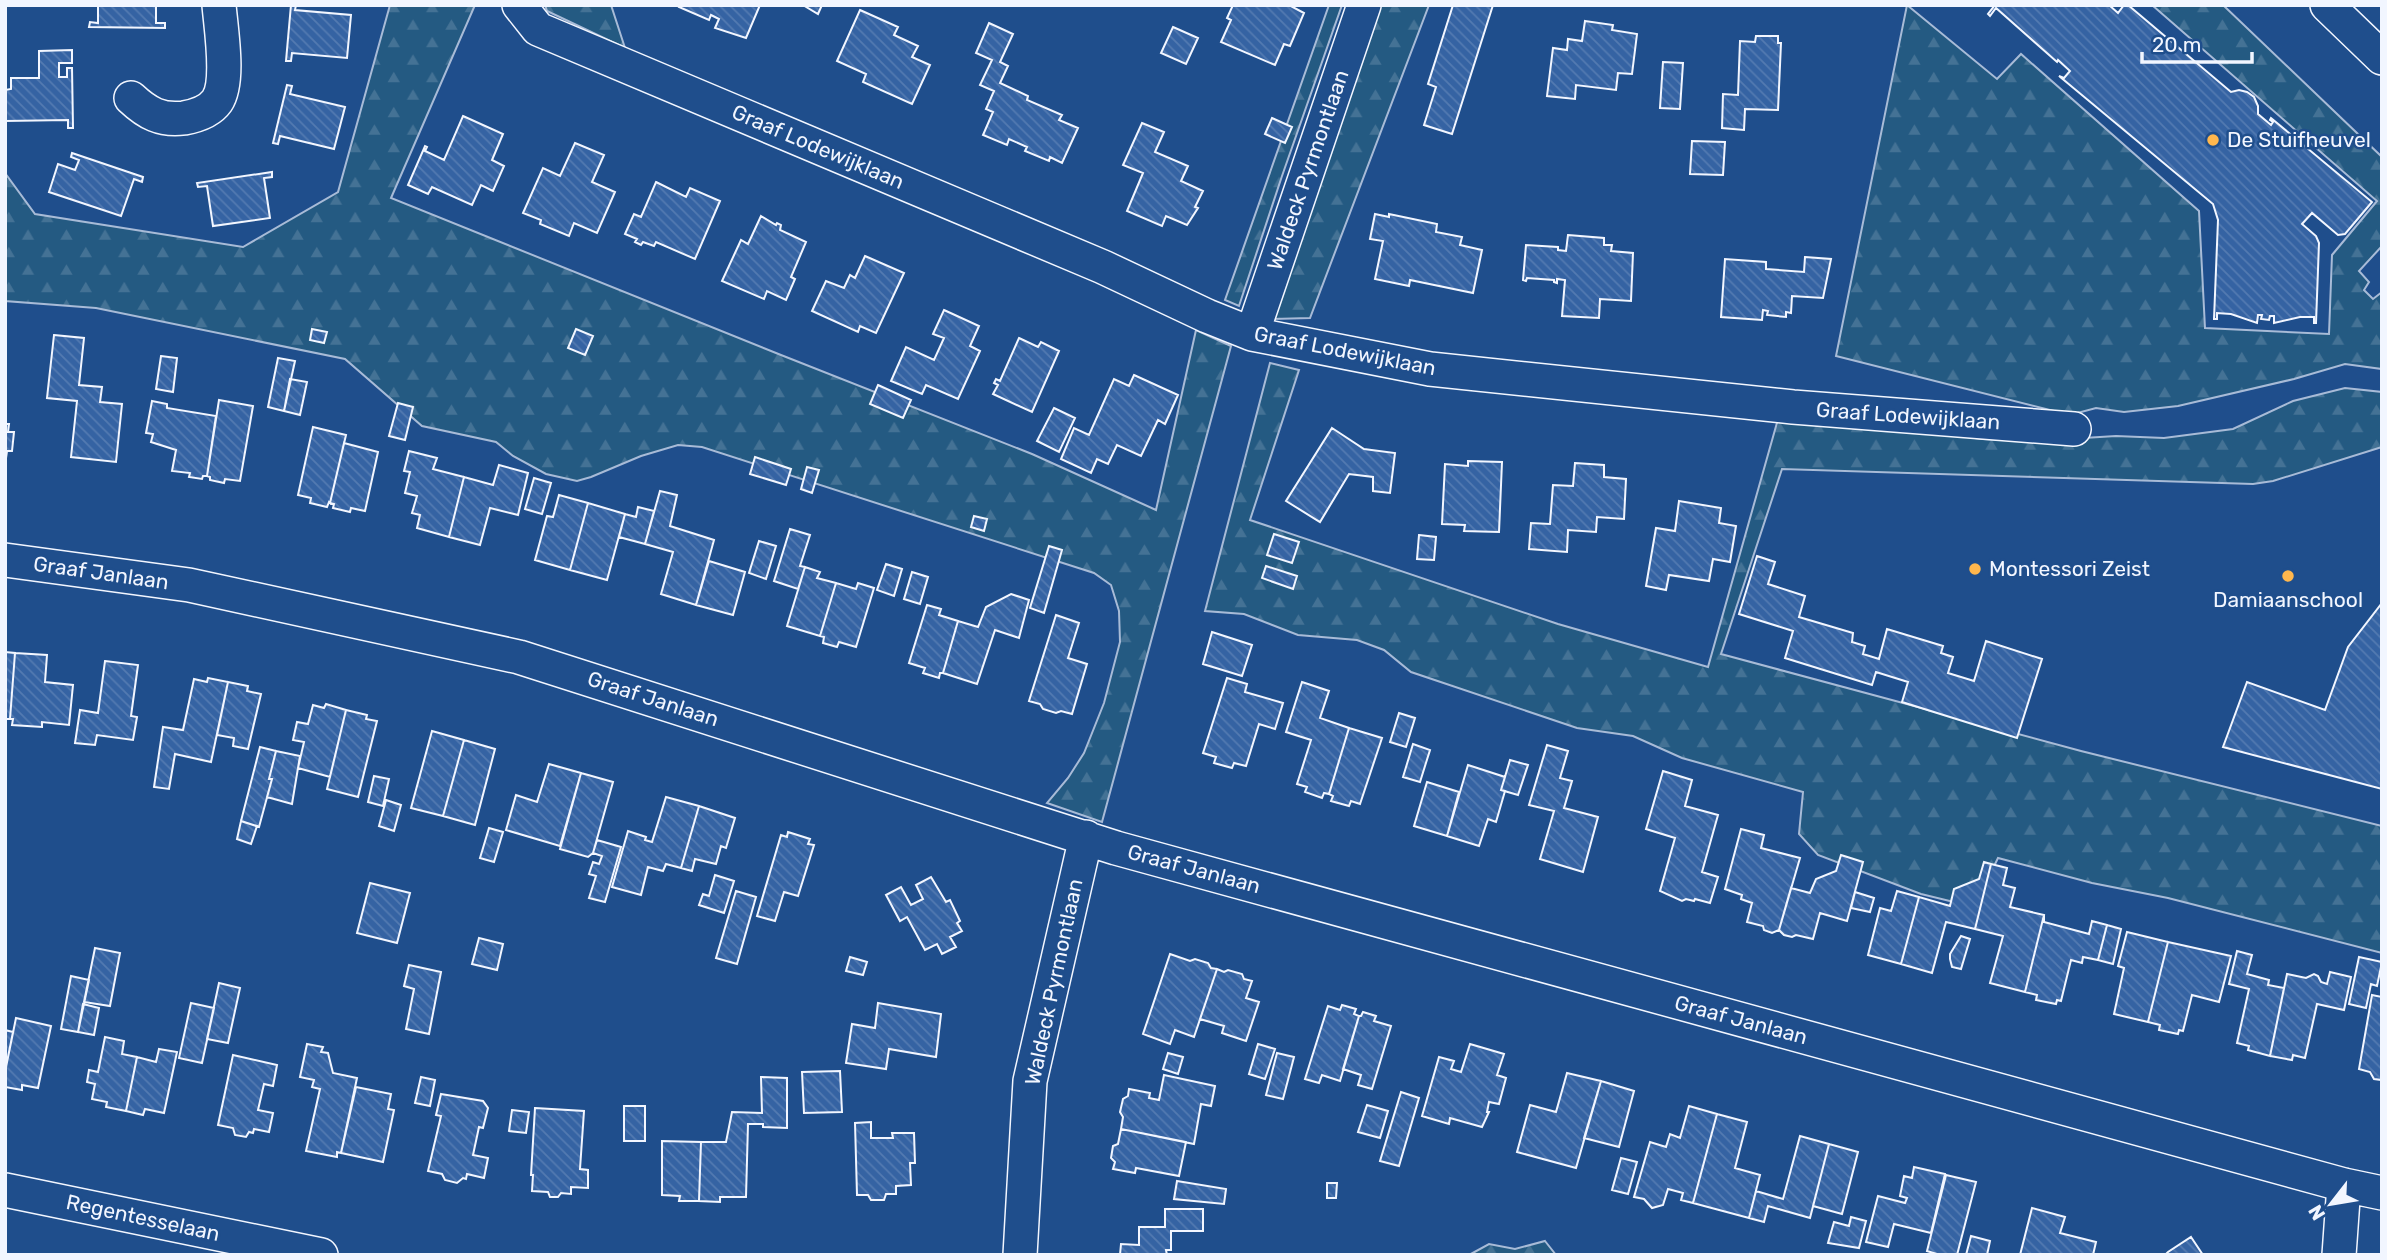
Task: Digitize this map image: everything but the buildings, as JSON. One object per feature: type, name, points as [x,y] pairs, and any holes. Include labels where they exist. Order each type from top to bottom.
[{"type":"street","points":[[131,98],[145,111],[159,117],[181,118],[199,114],[216,104],[223,90],[219,5]]},
{"type":"street","name":"Graaf Lodewijklaan","points":[[519,5],[538,29],[1103,267],[1252,334],[1430,369],[1793,407],[2074,429]]},
{"type":"street","name":"Waldeck Pyrmontlaan","points":[[1252,334],[1364,5]]},
{"type":"street","points":[[2327,5],[2382,58]]},
{"type":"street","name":"Graaf Janlaan","points":[[5,559],[189,585],[519,657],[1086,836],[1129,852],[2344,1185],[2382,1192]]},
{"type":"street","name":"Waldeck Pyrmontlaan","points":[[1020,1255],[1030,1081],[1086,836]]},
{"type":"street","points":[[2339,1255],[2344,1185]]},
{"type":"street","name":"Regentesselaan","points":[[5,1190],[321,1255]]},
{"type":"green space","points":[[390,5],[475,5],[391,198],[1032,454],[1156,510],[1196,330],[1231,346],[1102,822],[1047,803],[1084,753],[1104,703],[1120,642],[1119,611],[1111,585],[1094,573],[702,447],[678,445],[577,481],[546,474],[513,456],[496,442],[422,426],[345,359],[96,308],[5,301],[5,173],[35,214],[243,247],[338,192]]},
{"type":"green space","points":[[545,5],[611,5],[625,48],[547,11]]},
{"type":"green space","points":[[1329,5],[1342,5],[1239,306],[1225,300]]},
{"type":"green space","points":[[1377,5],[1429,5],[1310,318],[1273,319]]},
{"type":"green space","points":[[1907,5],[1997,79],[2021,54],[2199,211],[2205,328],[2329,334],[2332,255],[2377,201],[2152,5],[2223,5],[2382,157],[2382,246],[2359,271],[2369,282],[2364,290],[2373,299],[2382,292],[2382,369],[2345,364],[2294,379],[2178,406],[2124,412],[2096,408],[2070,415],[1836,356]]},
{"type":"green space","points":[[1270,363],[1299,370],[1250,520],[1558,624],[1708,667],[1780,412],[1982,439],[2035,441],[2116,436],[2164,438],[2233,429],[2293,401],[2345,388],[2382,392],[2382,447],[2273,481],[2253,484],[1782,469],[1721,654],[2081,751],[2382,826],[2382,953],[1998,858],[1978,899],[1962,904],[1921,894],[1818,855],[1799,834],[1803,792],[1682,758],[1633,736],[1577,728],[1411,672],[1384,650],[1357,640],[1298,635],[1244,614],[1205,611]]},
{"type":"green space","points":[[1545,1241],[1556,1255],[1469,1255],[1489,1244],[1515,1249]]},
{"type":"place","name":"De Stuifheuvel","points":[[2213,140]]},
{"type":"place","name":"Montessori Zeist","points":[[1975,569]]},
{"type":"place","name":"Damiaanschool","points":[[2288,576]]}]
